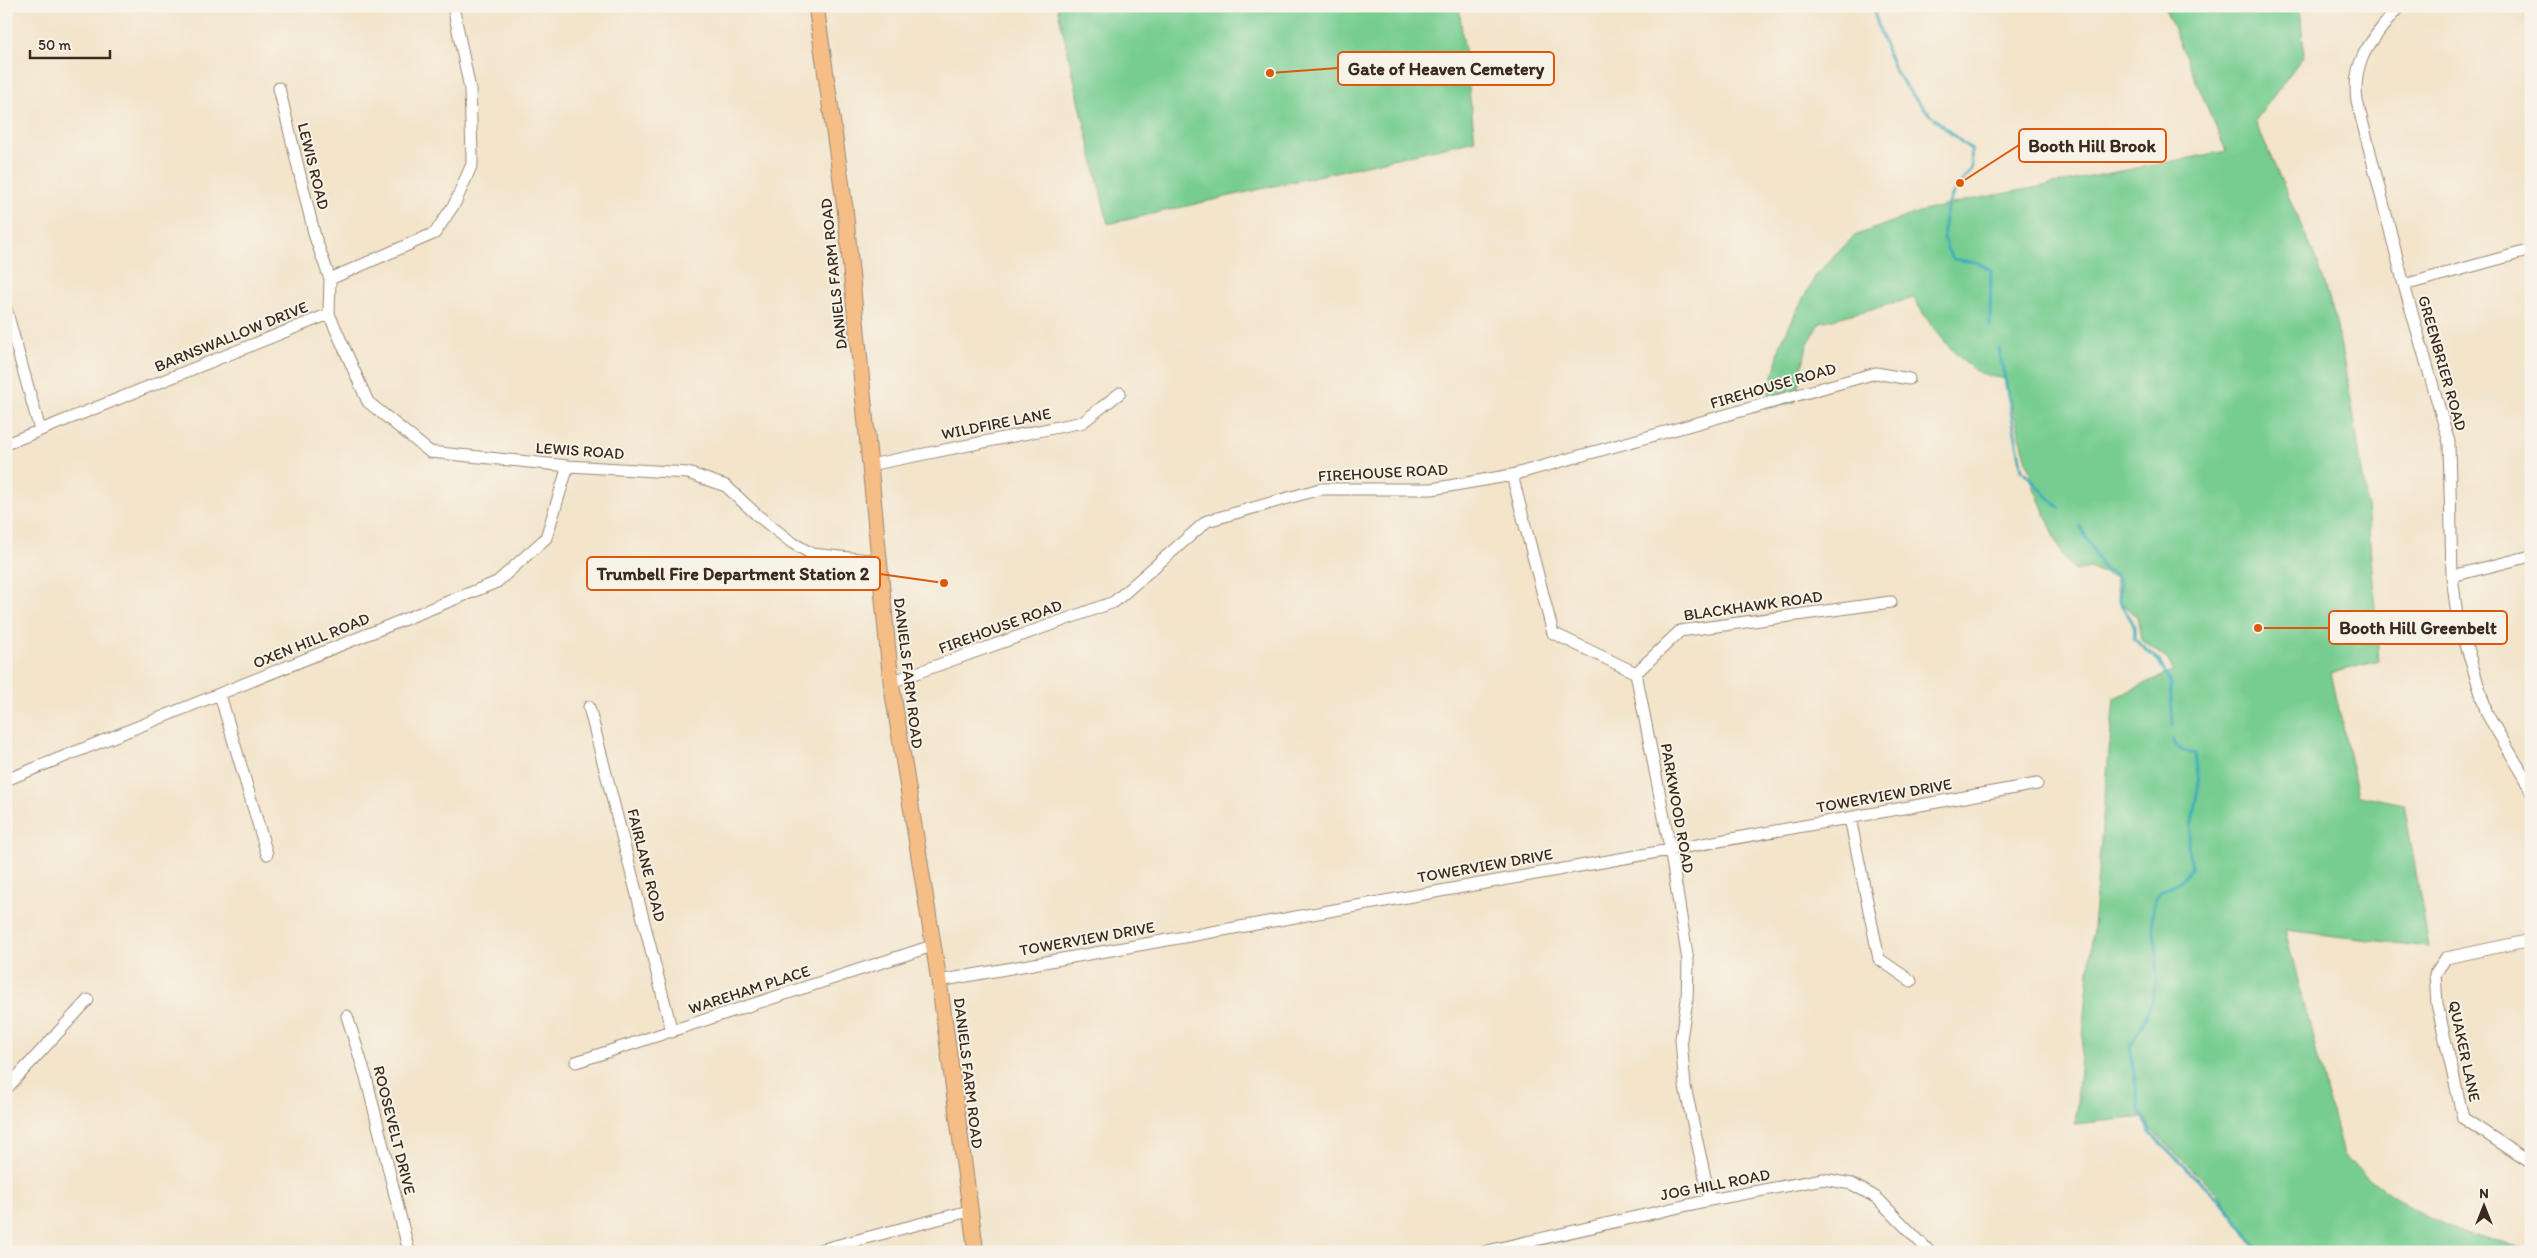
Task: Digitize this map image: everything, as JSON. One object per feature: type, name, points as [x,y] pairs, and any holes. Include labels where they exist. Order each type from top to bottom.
[{"type":"main road","name":"DANIELS FARM ROAD","points":[[816,6],[844,208],[891,682],[939,981],[976,1252]]},
{"type":"street","points":[[330,279],[435,233],[455,203],[472,164],[472,156],[470,89],[453,6]]},
{"type":"street","name":"GREENBRIER ROAD","points":[[2399,6],[2359,60],[2355,84],[2404,284],[2449,442],[2452,576],[2457,615],[2487,714],[2527,781],[2531,792]]},
{"type":"street","name":"LEWIS ROAD","points":[[279,88],[314,237],[330,279]]},
{"type":"street","points":[[2404,284],[2531,250]]},
{"type":"street","name":"BARNSWALLOW DRIVE","points":[[6,444],[329,314],[330,279]]},
{"type":"street","points":[[6,309],[40,430]]},
{"type":"street","name":"LEWIS ROAD","points":[[329,314],[368,402],[430,452],[568,466],[688,473],[726,486],[757,515],[791,542],[812,554],[878,561]]},
{"type":"street","name":"FIREHOUSE ROAD","points":[[891,682],[1114,602],[1207,521],[1320,489],[1432,489],[1512,475],[1876,373],[1909,379]]},
{"type":"street","name":"WILDFIRE LANE","points":[[870,465],[1083,422],[1120,393]]},
{"type":"street","name":"OXEN HILL ROAD","points":[[6,780],[497,582],[546,538],[568,466]]},
{"type":"street","points":[[1512,475],[1553,633],[1636,673]]},
{"type":"street","points":[[2452,576],[2531,556]]},
{"type":"street","name":"BLACKHAWK ROAD","points":[[1636,673],[1680,630],[1891,602]]},
{"type":"street","name":"PARKWOOD ROAD","points":[[1636,673],[1670,848],[1688,962],[1687,1000],[1681,1039],[1685,1087],[1710,1200]]},
{"type":"street","points":[[220,695],[267,854]]},
{"type":"street","name":"FAIRLANE ROAD","points":[[589,707],[672,1032]]},
{"type":"street","name":"TOWERVIEW DRIVE","points":[[939,981],[1670,848],[2037,784]]},
{"type":"street","points":[[1850,818],[1879,959],[1911,981]]},
{"type":"street","name":"QUAKER LANE","points":[[2531,940],[2446,958],[2435,974],[2438,1004],[2463,1118],[2531,1163]]},
{"type":"street","name":"WAREHAM PLACE","points":[[576,1062],[932,946]]},
{"type":"street","points":[[6,1089],[88,1000]]},
{"type":"street","name":"ROOSEVELT DRIVE","points":[[347,1016],[366,1077],[409,1252]]},
{"type":"street","name":"JOG HILL ROAD","points":[[1483,1252],[1710,1200],[1822,1180],[1852,1184],[1878,1198],[1930,1252]]},
{"type":"street","points":[[812,1252],[969,1211]]},
{"type":"green space","points":[[1057,6],[1459,6],[1475,140],[1108,224]]},
{"type":"green space","points":[[2164,6],[2300,6],[2304,55],[2255,121],[2319,266],[2335,317],[2352,405],[2367,505],[2379,661],[2331,673],[2358,795],[2404,804],[2429,947],[2285,930],[2343,1155],[2370,1179],[2415,1210],[2473,1236],[2515,1246],[2531,1252],[2257,1252],[2218,1193],[2151,1130],[2144,1117],[2075,1124],[2114,698],[2173,671],[2168,660],[2141,640],[2137,616],[2119,601],[2115,577],[2089,568],[2075,571],[2063,556],[2034,488],[2005,379],[1982,374],[1964,362],[1934,329],[1914,298],[1821,322],[1807,345],[1795,402],[1765,409],[1781,343],[1797,310],[1816,275],[1854,236],[1919,212],[1965,201],[2226,151]]},
{"type":"waterway","points":[[1872,6],[1888,53],[1900,78],[1928,112],[1971,149],[1972,168],[1952,196],[1946,212],[1944,237],[1953,259],[1979,263],[1991,270],[1990,326]]},
{"type":"waterway","points":[[1999,348],[2022,470],[2059,508]]},
{"type":"waterway","points":[[2080,526],[2104,570],[2114,573],[2121,585],[2120,601],[2133,623],[2135,630],[2134,639],[2159,661],[2170,683],[2173,724]]},
{"type":"waterway","points":[[2173,739],[2179,748],[2195,754],[2199,783],[2188,844],[2191,868],[2182,880],[2160,893],[2153,906],[2152,923],[2157,960],[2155,987],[2149,1011],[2130,1047],[2140,1113],[2151,1134],[2220,1200],[2261,1252]]},
{"type":"place","name":"Gate of Heaven Cemetery","points":[[1270,73]]},
{"type":"place","name":"Booth Hill Brook","points":[[1960,183]]},
{"type":"place","name":"Trumbell Fire Department Station 2","points":[[944,583]]},
{"type":"place","name":"Booth Hill Greenbelt","points":[[2258,628]]}]
